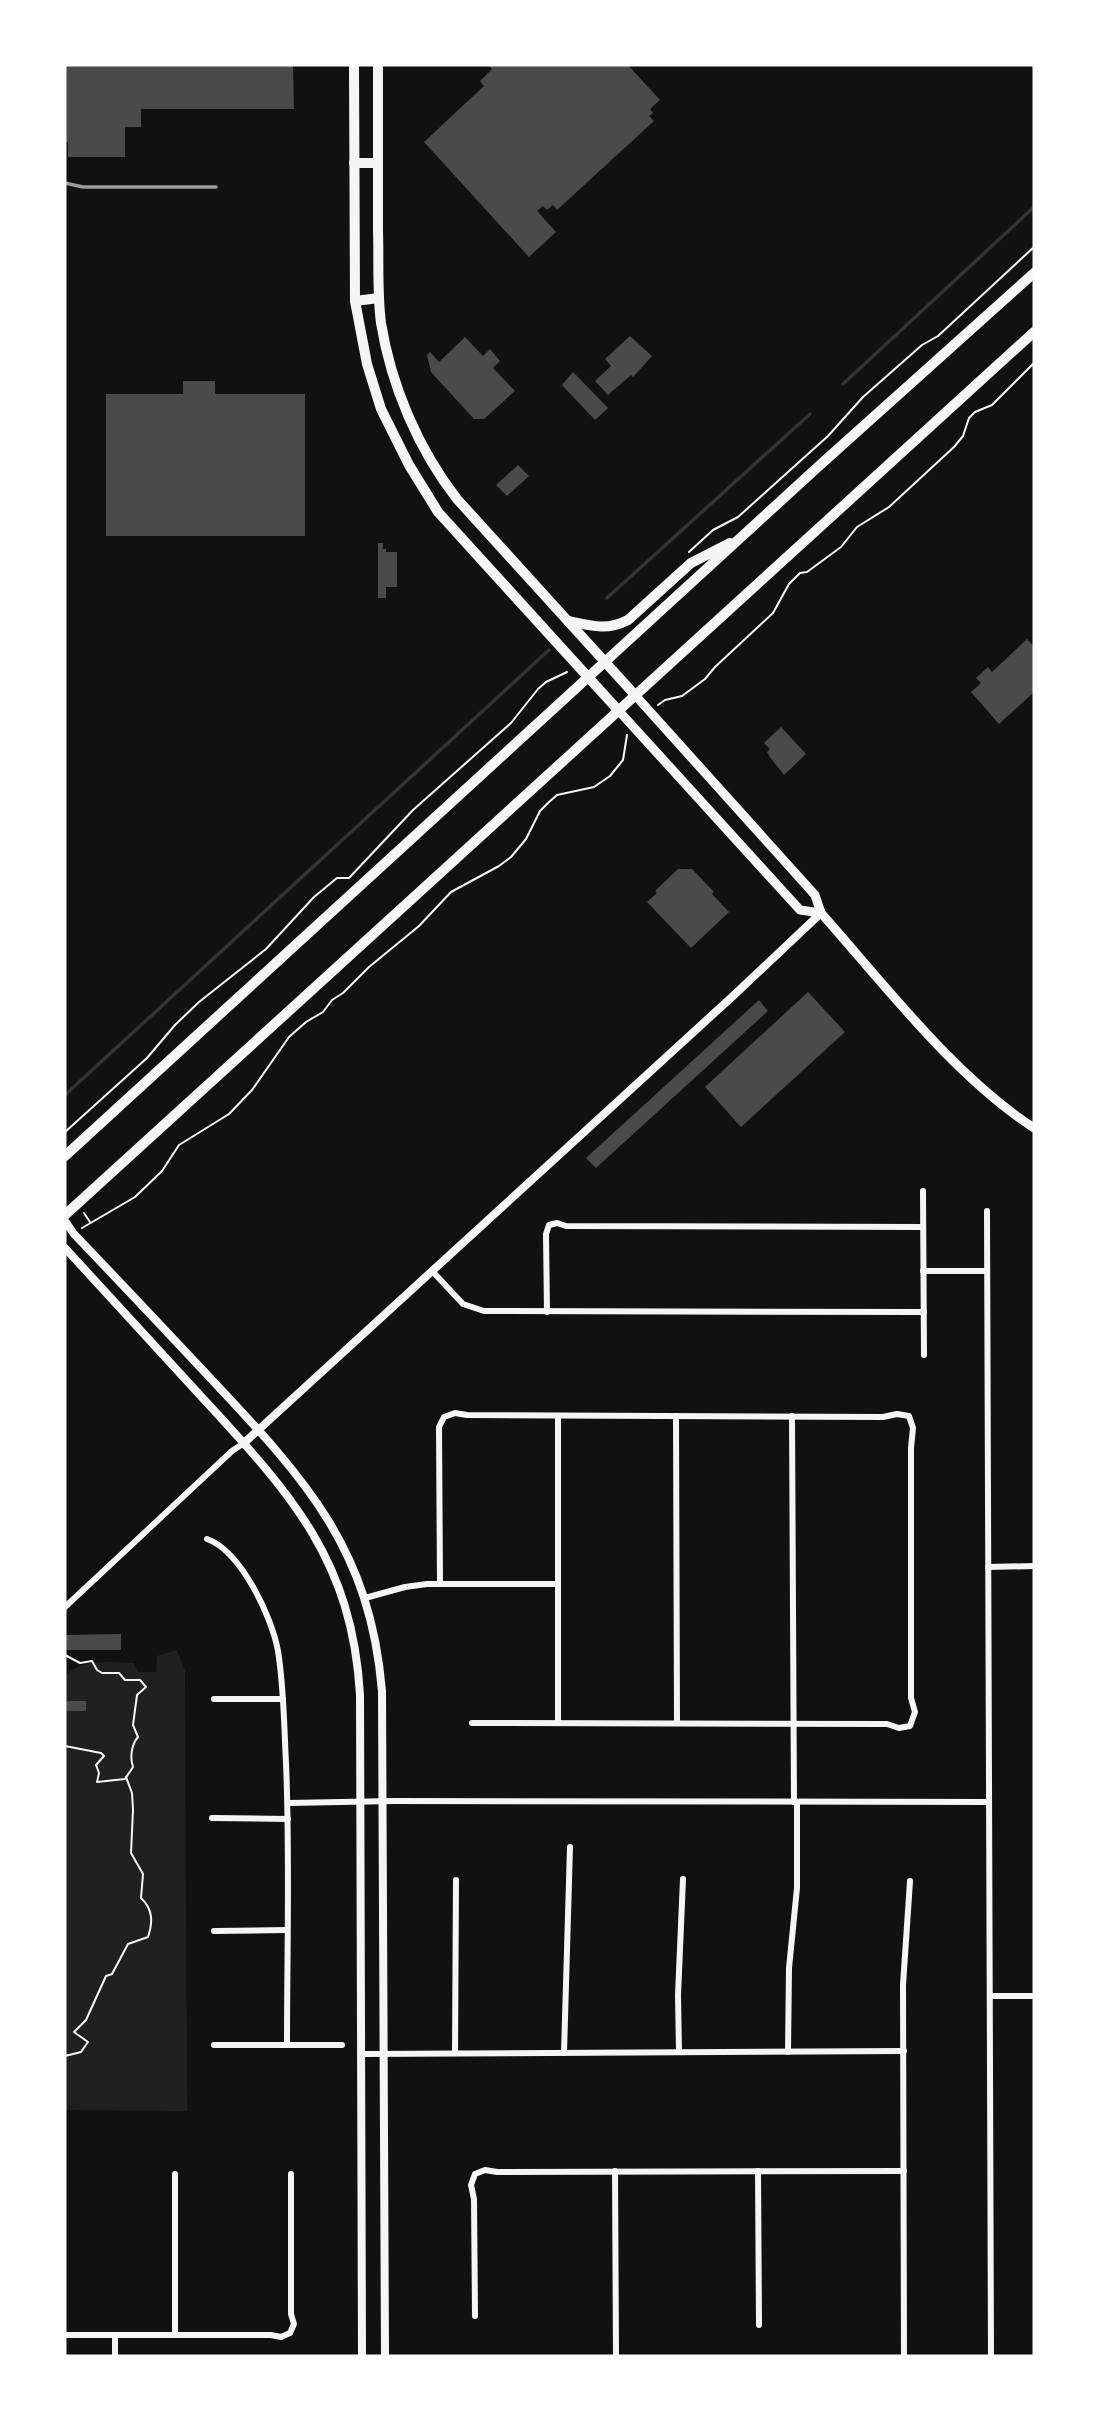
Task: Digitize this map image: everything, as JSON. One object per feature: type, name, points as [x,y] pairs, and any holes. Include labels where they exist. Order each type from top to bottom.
[{"type":"main road","points":[[354,65],[355,301],[374,391],[386,421],[419,482],[438,512],[800,910],[821,913]]},
{"type":"main road","points":[[378,65],[379,298],[386,344],[398,387],[441,479],[815,895],[821,913],[959,1066],[1004,1107],[1034,1128]]},
{"type":"main road","points":[[354,163],[378,163]]},
{"type":"main road","points":[[65,1156],[740,538],[1034,273]]},
{"type":"main road","points":[[355,301],[379,298]]},
{"type":"main road","points":[[65,1215],[1034,332]]},
{"type":"main road","points":[[419,482],[441,479]]},
{"type":"main road","points":[[568,621],[603,628],[616,627],[628,620],[691,563],[740,538]]},
{"type":"street","points":[[65,1606],[433,1272],[821,913]]},
{"type":"street","points":[[923,1191],[924,1354]]},
{"type":"street","points":[[987,1211],[991,2356]]},
{"type":"street","points":[[65,1221],[74,1234],[289,1464],[327,1517],[342,1544],[365,1598],[376,1637],[380,1666],[383,1801],[385,2356]]},
{"type":"street","points":[[547,1312],[546,1234],[549,1225],[557,1223],[566,1226],[923,1227]]},
{"type":"street","points":[[65,1248],[290,1497],[310,1526],[333,1574],[349,1619],[359,1667],[362,2356]]},
{"type":"street","points":[[923,1271],[987,1271]]},
{"type":"street","points":[[433,1272],[455,1297],[473,1309],[547,1312],[924,1312]]},
{"type":"street","points":[[440,1584],[439,1427],[444,1417],[455,1413],[558,1416],[909,1416],[913,1429],[911,1698],[915,1713],[910,1726],[472,1723]]},
{"type":"street","points":[[558,1416],[558,1723]]},
{"type":"street","points":[[676,1416],[677,1723]]},
{"type":"street","points":[[788,2052],[789,1968],[797,1888],[793,1724],[792,1416]]},
{"type":"street","points":[[207,1539],[219,1543],[235,1559],[258,1594],[278,1649],[288,1803],[287,2045]]},
{"type":"street","points":[[988,1567],[1034,1566]]},
{"type":"street","points":[[365,1598],[405,1587],[440,1584],[558,1584]]},
{"type":"street","points":[[214,1699],[283,1699]]},
{"type":"street","points":[[288,1803],[989,1802]]},
{"type":"street","points":[[212,1818],[288,1819]]},
{"type":"street","points":[[564,2053],[570,1847]]},
{"type":"street","points":[[455,2053],[456,1880]]},
{"type":"street","points":[[678,2052],[684,1880]]},
{"type":"street","points":[[904,2356],[903,1985],[911,1881]]},
{"type":"street","points":[[214,1931],[287,1930]]},
{"type":"street","points":[[990,1996],[1034,1996]]},
{"type":"street","points":[[214,2045],[342,2045]]},
{"type":"street","points":[[362,2054],[904,2052]]},
{"type":"street","points":[[475,2316],[474,2199],[471,2185],[475,2174],[485,2170],[904,2171]]},
{"type":"street","points":[[615,2171],[615,2356]]},
{"type":"street","points":[[758,2171],[759,2325]]},
{"type":"street","points":[[175,2174],[175,2336]]},
{"type":"street","points":[[65,2335],[281,2337],[290,2333],[294,2324],[291,2314],[291,2174]]},
{"type":"street","points":[[115,2335],[115,2356]]},
{"type":"path","points":[[685,555],[713,530],[733,520],[746,509],[828,436],[863,397],[922,345],[938,336],[1034,247]]},
{"type":"path","points":[[665,700],[682,696],[705,680],[715,667],[773,613],[789,584],[800,573],[807,572],[841,547],[857,527],[889,507],[954,447],[975,412],[992,405],[1034,363]]},
{"type":"path","points":[[65,1132],[147,1058],[199,1002],[265,948],[314,897],[337,878],[349,878],[357,871],[366,858],[414,810],[511,723],[538,689],[554,677],[566,673]]},
{"type":"path","points":[[74,1234],[135,1197],[162,1171],[179,1145],[229,1114],[252,1090],[289,1037],[323,1012],[332,1000],[419,926],[456,889],[511,857],[526,839],[540,811],[557,795],[594,787],[610,776],[625,756],[627,732]]},
{"type":"path","points":[[65,1656],[80,1664],[92,1661],[102,1673],[119,1673],[125,1680],[141,1680],[146,1687],[137,1695],[134,1725],[138,1737],[132,1746],[133,1767],[127,1777],[133,1810],[131,1853],[143,1874],[141,1898],[149,1905],[152,1925],[148,1937],[128,1944],[112,1974],[106,1976],[86,2020],[74,2032],[88,2042],[82,2052],[65,2056]]},
{"type":"path","points":[[65,1746],[101,1753],[104,1756],[96,1765],[99,1773],[97,1782],[127,1777]]},
{"type":"shaded area","points":[[177,1650],[185,1671],[187,2111],[65,2110],[65,1676],[80,1666],[106,1662],[134,1663],[138,1672],[156,1672],[157,1656]]},
{"type":"building","points":[[65,65],[293,65],[294,109],[141,109],[141,127],[125,127],[125,157],[68,157],[68,142],[65,142]]},
{"type":"building","points":[[488,65],[628,65],[660,100],[650,109],[653,113],[649,116],[654,121],[557,210],[553,205],[547,210],[543,206],[537,211],[556,232],[529,257],[424,142],[484,86],[480,81],[492,69]]},
{"type":"building","points":[[630,336],[652,356],[633,377],[631,375],[608,395],[595,381],[611,366],[605,359]]},
{"type":"building","points":[[465,337],[483,356],[490,349],[500,361],[493,368],[515,391],[484,419],[474,419],[431,372],[427,355],[430,352],[439,362]]},
{"type":"building","points":[[573,372],[608,408],[595,420],[562,385]]},
{"type":"building","points":[[183,381],[215,381],[215,394],[305,394],[305,536],[106,536],[106,394],[183,394]]},
{"type":"building","points":[[518,465],[529,476],[507,496],[496,485]]},
{"type":"building","points":[[378,543],[383,543],[386,552],[397,552],[397,587],[386,587],[386,598],[378,598]]},
{"type":"building","points":[[1027,639],[1034,647],[1034,692],[999,724],[971,692],[981,683],[976,678],[988,667],[992,672]]},
{"type":"building","points":[[781,727],[806,754],[784,775],[770,757],[767,752],[770,749],[764,743]]},
{"type":"building","points":[[678,869],[692,869],[729,912],[691,948],[647,902]]},
{"type":"building","points":[[808,992],[845,1032],[741,1127],[705,1087]]},
{"type":"building","points":[[759,1000],[768,1011],[596,1168],[586,1158]]},
{"type":"building","points":[[121,1634],[121,1650],[65,1650],[65,1635]]},
{"type":"building","points":[[66,1701],[86,1701],[86,1711],[67,1711]]},
{"type":"waterway","points":[[843,384],[1034,207]]},
{"type":"waterway","points":[[607,598],[810,414]]},
{"type":"waterway","points":[[65,1095],[549,650]]},
{"type":"railway","points":[[65,183],[83,187],[216,187]]}]
